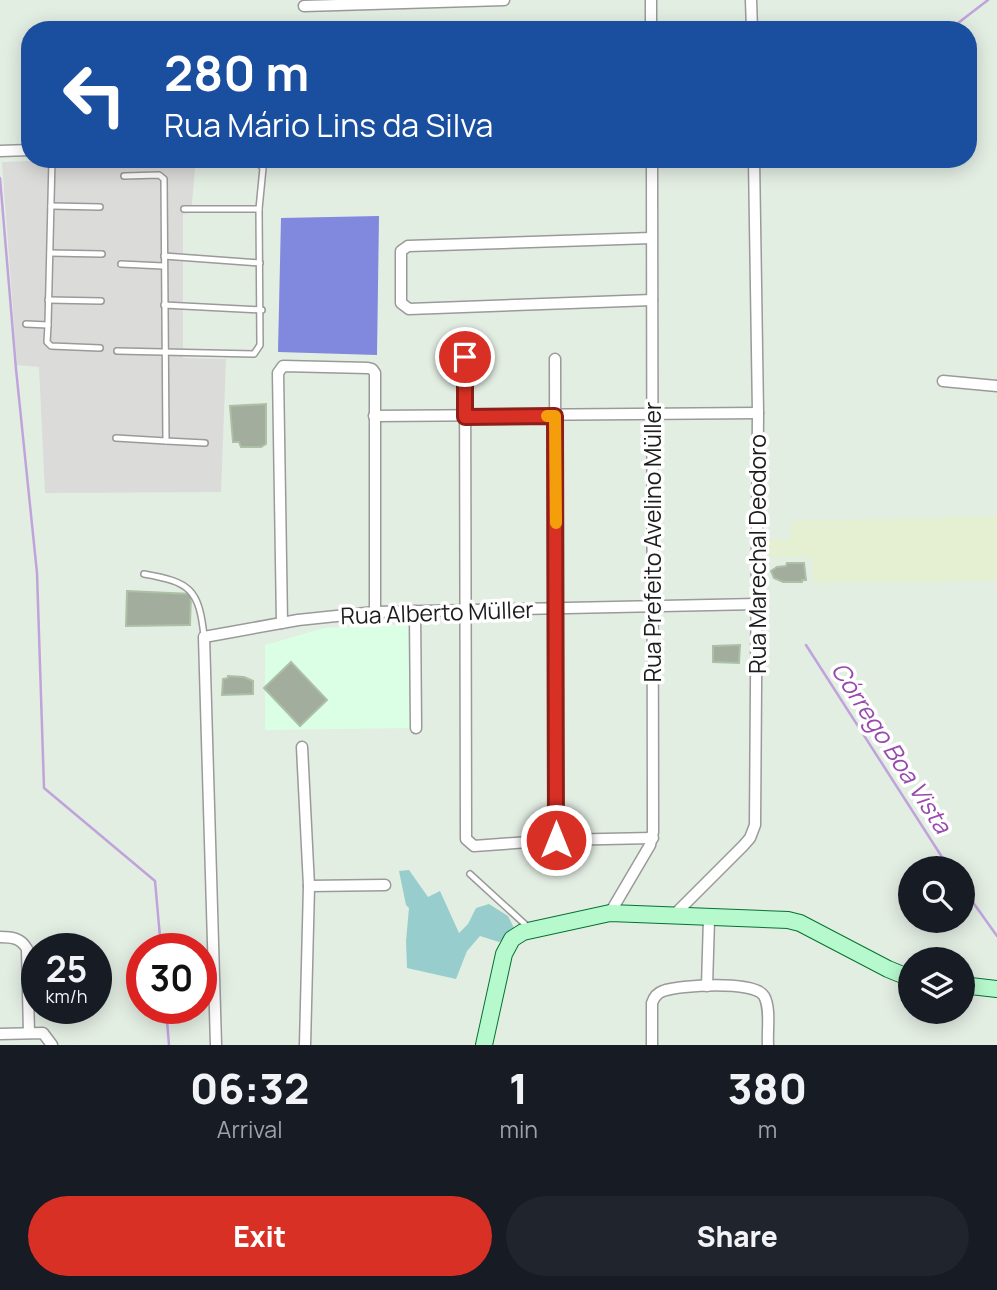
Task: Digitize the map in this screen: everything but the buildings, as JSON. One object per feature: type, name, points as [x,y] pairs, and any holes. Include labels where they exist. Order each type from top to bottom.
[{"type":"main road","points":[[484,1045],[504,954],[512,939],[530,929],[610,914],[788,920],[800,923],[898,974]]},
{"type":"main road","points":[[975,986],[997,989]]},
{"type":"street","points":[[304,6],[504,0]]},
{"type":"street","points":[[651,0],[651,21]]},
{"type":"street","points":[[751,0],[752,21]]},
{"type":"street","points":[[0,150],[21,149]]},
{"type":"street","name":"Rua Prefeito Avelino Müller","points":[[610,914],[653,838],[652,168]]},
{"type":"street","name":"Rua Marechal Deodoro","points":[[674,915],[743,846],[750,838],[755,825],[758,413],[754,168]]},
{"type":"street","points":[[652,239],[408,246],[401,251],[401,303],[409,309],[652,300]]},
{"type":"street","points":[[465,357],[466,839],[474,846],[556,840],[653,838]]},
{"type":"street","points":[[555,359],[556,840]]},
{"type":"street","points":[[282,622],[278,373],[284,366],[372,369],[375,373],[375,612]]},
{"type":"street","points":[[943,381],[997,386]]},
{"type":"street","points":[[374,415],[465,417],[758,413]]},
{"type":"street","name":"Rua Alberto Müller","points":[[204,637],[282,622],[375,612],[757,604]]},
{"type":"street","points":[[415,611],[416,728]]},
{"type":"street","points":[[204,637],[216,1045]]},
{"type":"street","points":[[302,747],[309,886],[305,1045]]},
{"type":"street","points":[[309,886],[385,885]]},
{"type":"street","points":[[707,986],[709,919]]},
{"type":"street","points":[[0,937],[17,939],[24,943],[27,949],[29,1033]]},
{"type":"street","points":[[652,1045],[654,997],[660,992],[707,986],[760,991],[767,1003],[768,1045]]},
{"type":"street","points":[[0,1034],[43,1033],[52,1045]]},
{"type":"lane","points":[[52,168],[47,342],[51,345],[100,348]]},
{"type":"lane","points":[[117,351],[254,354],[260,345],[259,209],[262,168]]},
{"type":"lane","points":[[124,176],[159,175],[164,179],[166,441]]},
{"type":"lane","points":[[51,206],[100,207]]},
{"type":"lane","points":[[184,209],[259,209]]},
{"type":"lane","points":[[50,253],[102,254]]},
{"type":"lane","points":[[163,256],[260,263]]},
{"type":"lane","points":[[121,264],[163,266]]},
{"type":"lane","points":[[48,300],[102,301]]},
{"type":"lane","points":[[164,305],[261,310]]},
{"type":"lane","points":[[26,324],[48,325]]},
{"type":"lane","points":[[116,438],[205,443]]},
{"type":"lane","points":[[144,574],[169,578],[192,592],[201,609],[204,637]]},
{"type":"lane","points":[[470,874],[530,929]]},
{"type":"shaded area","points":[[21,161],[21,168],[195,168],[191,213],[183,214],[183,358],[226,359],[221,492],[45,493],[39,367],[17,365],[2,162]]},
{"type":"shaded area","points":[[379,216],[377,355],[278,352],[281,218]]},
{"type":"shaded area","points":[[997,516],[997,581],[813,583],[813,557],[766,557],[766,539],[790,539],[791,521]]},
{"type":"shaded area","points":[[408,624],[410,728],[265,730],[265,645],[325,628]]},
{"type":"shaded area","points":[[409,870],[428,897],[440,891],[459,933],[468,924],[476,908],[489,904],[508,916],[515,930],[499,942],[480,936],[467,951],[456,979],[407,968],[409,908],[406,905],[399,871]]},
{"type":"waterway","name":"Córrego Boa Vista","points":[[961,21],[988,0]]},
{"type":"waterway","points":[[0,178],[37,573],[44,788],[155,881],[160,933]]},
{"type":"waterway","name":"Córrego Boa Vista","points":[[806,645],[941,856]]},
{"type":"waterway","name":"Córrego Boa Vista","points":[[975,905],[997,936]]},
{"type":"waterway","points":[[167,1024],[169,1045]]},
{"type":"slow traffic","points":[[547,416],[555,416],[556,523]]},
{"type":"route","points":[[465,357],[465,417],[555,416],[556,840]]}]
